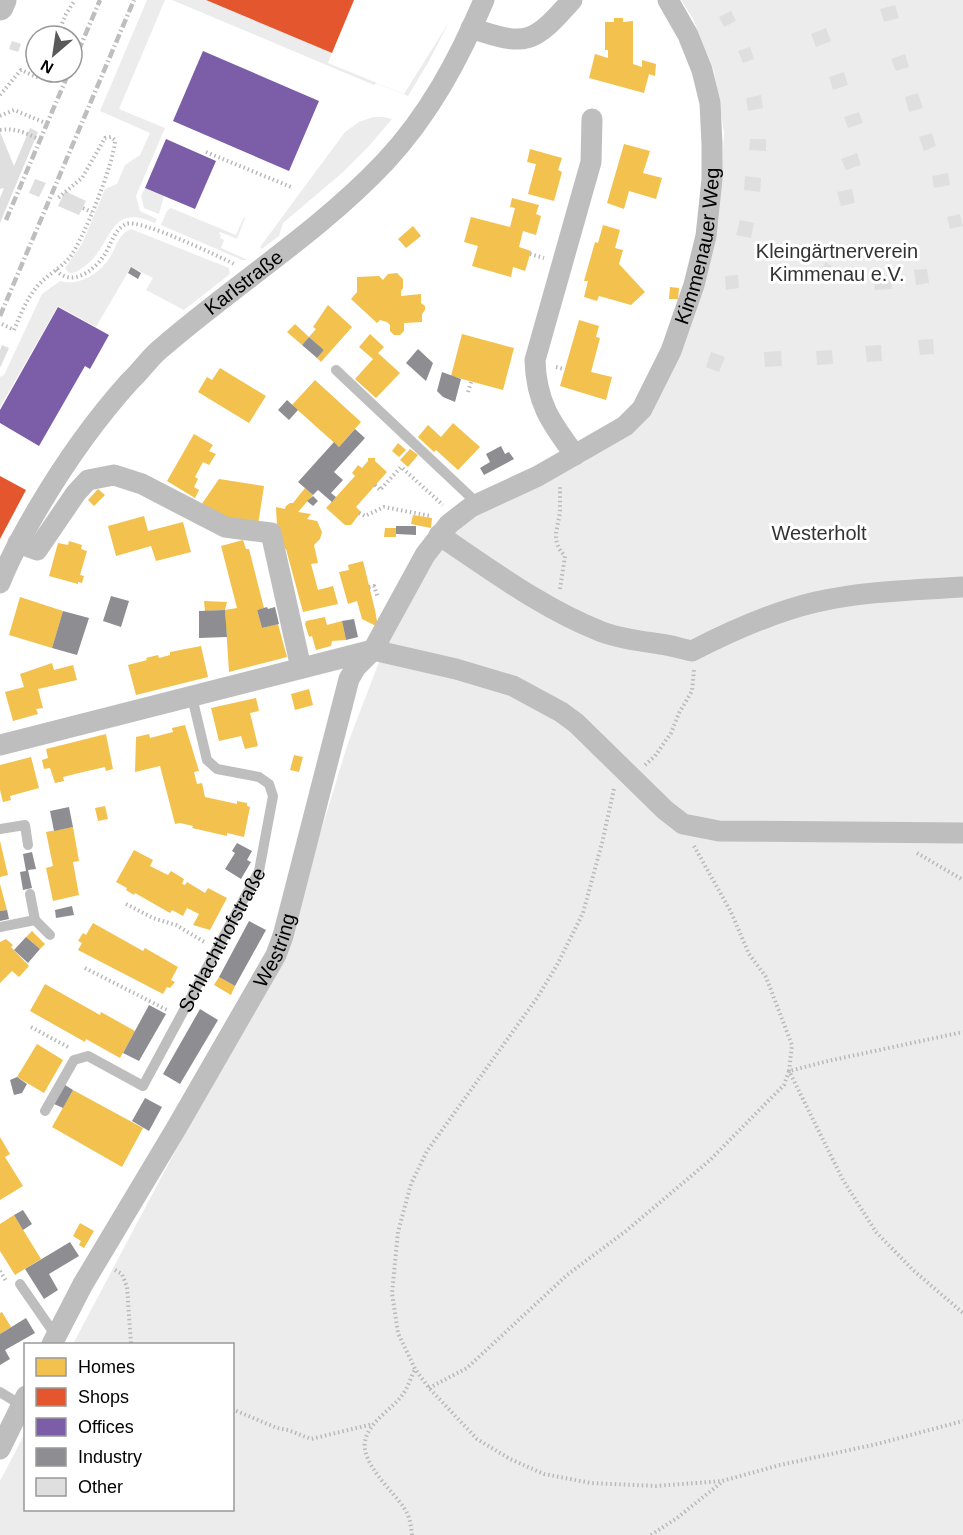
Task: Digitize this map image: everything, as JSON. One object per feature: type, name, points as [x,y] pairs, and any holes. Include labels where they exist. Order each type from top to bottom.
[{"type":"street","points":[[0,7],[3,0]]},
{"type":"street","name":"Karlstraße","points":[[0,583],[18,543],[51,486],[108,405],[157,352],[329,214],[385,161],[416,125],[433,99],[449,72],[484,0]]},
{"type":"street","points":[[471,28],[498,37],[518,40],[533,37],[549,25],[572,0]]},
{"type":"street","name":"Kimmenauer Weg","points":[[439,529],[461,513],[516,487],[619,430],[642,409],[671,351],[682,322],[706,236],[712,179],[710,103],[695,52],[680,19],[668,0]]},
{"type":"street","points":[[566,460],[556,429],[542,405],[536,381],[535,360],[591,162],[592,119]]},
{"type":"street","points":[[18,543],[37,550],[76,493],[88,480],[114,475],[142,484],[225,527],[271,533],[301,668]]},
{"type":"street","points":[[439,529],[510,583],[558,611],[601,632],[619,638],[692,651],[724,634],[816,602],[868,594],[963,587]]},
{"type":"street","name":"Westring","points":[[54,1340],[97,1260],[276,955],[284,936],[349,680],[356,667],[373,650],[439,529]]},
{"type":"street","points":[[0,745],[373,650],[456,669],[513,686],[569,718],[664,810],[683,824],[719,831],[963,833]]},
{"type":"street","points":[[0,1449],[23,1400]]},
{"type":"lane","points":[[336,370],[478,504]]},
{"type":"lane","name":"Schlachthofstraße","points":[[88,1056],[143,1086],[259,871],[273,796],[269,784],[259,777],[217,769],[207,760],[192,697]]},
{"type":"lane","points":[[0,829],[25,825],[28,845]]},
{"type":"lane","points":[[30,894],[35,920],[50,935]]},
{"type":"lane","points":[[0,927],[35,920]]},
{"type":"lane","points":[[45,1111],[74,1060],[88,1056]]},
{"type":"lane","points":[[20,1284],[54,1340]]},
{"type":"lane","points":[[0,1392],[23,1400]]},
{"type":"path","points":[[62,24],[75,0]]},
{"type":"path","points":[[0,95],[21,70],[24,71]]},
{"type":"path","points":[[0,116],[14,110],[43,122]]},
{"type":"path","points":[[0,130],[9,128],[19,130],[36,138]]},
{"type":"path","points":[[2,324],[14,330],[30,295],[70,256],[77,245],[92,212],[115,146],[115,140],[111,137],[105,138],[82,178],[58,198]]},
{"type":"path","points":[[206,152],[291,187]]},
{"type":"path","points":[[83,208],[92,212]]},
{"type":"path","points":[[56,270],[63,276],[72,278],[83,274],[104,256],[118,229],[134,222],[224,259],[235,265],[247,280]]},
{"type":"path","points":[[468,393],[471,382]]},
{"type":"path","points":[[558,611],[565,556],[556,545],[554,538],[560,511],[560,481],[566,460]]},
{"type":"path","points":[[375,485],[380,489],[401,467],[450,512]]},
{"type":"path","points":[[359,513],[365,516],[384,507],[430,514],[439,529]]},
{"type":"path","points":[[692,651],[694,669],[692,691],[679,713],[672,733],[655,756],[624,771],[613,794],[583,913],[557,965],[537,999],[427,1151],[411,1184],[398,1232],[392,1293],[398,1333],[415,1369],[429,1388],[477,1438],[510,1459],[544,1474],[591,1483],[656,1486],[722,1481],[963,1421]]},
{"type":"path","points":[[429,1388],[467,1368],[567,1275],[626,1231],[709,1161],[784,1085],[789,1071],[792,1045],[766,977],[749,954],[731,912],[699,858],[683,824]]},
{"type":"path","points":[[915,852],[963,880]]},
{"type":"path","points":[[126,904],[153,918],[176,925],[217,949]]},
{"type":"path","points":[[85,968],[180,1017]]},
{"type":"path","points":[[31,1027],[88,1056]]},
{"type":"path","points":[[789,1071],[963,1032]]},
{"type":"path","points":[[789,1071],[843,1180],[876,1232],[914,1270],[963,1313]]},
{"type":"path","points":[[97,1260],[122,1274],[127,1287],[131,1343]]},
{"type":"path","points":[[412,1535],[405,1509],[386,1488],[369,1462],[365,1442],[374,1424],[403,1394],[415,1369]]},
{"type":"path","points":[[234,1410],[311,1439],[374,1424]]},
{"type":"path","points":[[651,1535],[677,1518],[722,1481]]},
{"type":"green space","points":[[147,0],[165,0],[119,109],[165,128],[136,196],[140,211],[157,219],[155,223],[140,218],[120,221],[95,256],[80,270],[69,273],[65,268],[82,244],[105,189],[117,184],[125,165],[140,155],[150,133],[100,111]]},
{"type":"green space","points":[[172,0],[206,0],[332,53],[328,63],[404,94],[449,22],[408,96],[376,83],[374,85]]},
{"type":"green space","points":[[681,0],[963,0],[963,1535],[0,1535],[0,1481],[24,1435],[24,1511],[234,1511],[234,1343],[74,1343],[288,938],[348,743],[387,641],[437,552],[462,525],[497,503],[584,462],[638,423],[691,323],[719,214],[724,133],[714,71],[693,19]]},
{"type":"green space","points":[[373,117],[392,119],[342,173],[283,223],[279,236],[262,249],[260,247],[345,132],[359,122]]},
{"type":"green space","points":[[145,188],[164,196],[159,214],[144,208],[141,196]]},
{"type":"green space","points":[[171,208],[236,235],[244,217],[237,239],[220,232],[219,234],[224,240],[221,248],[248,260],[242,260],[161,225],[167,211]]},
{"type":"green space","points":[[131,229],[229,268],[230,274],[184,310],[146,290],[153,278],[131,267],[96,327],[58,306],[0,407],[0,377],[4,375],[42,294],[60,281],[83,280],[96,272],[108,261],[121,236]]},
{"type":"building: Homes","points":[[614,18],[623,18],[623,22],[633,21],[633,64],[642,67],[642,60],[656,64],[655,76],[649,74],[644,93],[589,78],[595,54],[608,58],[608,50],[605,50],[605,22],[614,22]]},
{"type":"building: Homes","points":[[624,144],[650,151],[643,173],[662,178],[656,199],[629,191],[624,209],[607,203]]},
{"type":"building: Homes","points":[[530,149],[562,158],[558,170],[562,172],[554,201],[528,194],[536,164],[527,162]]},
{"type":"building: Homes","points":[[512,198],[539,205],[536,214],[541,216],[536,235],[523,231],[519,247],[531,251],[525,271],[513,267],[511,277],[472,266],[478,246],[464,242],[471,217],[510,227],[515,208],[510,207]]},
{"type":"building: Homes","points":[[603,225],[620,230],[615,248],[623,250],[619,264],[645,292],[631,305],[599,296],[597,301],[584,297],[588,281],[584,281],[595,242],[598,243]]},
{"type":"building: Homes","points":[[413,226],[421,236],[406,248],[398,239]]},
{"type":"building: Homes","points":[[397,273],[403,279],[401,296],[421,294],[421,303],[425,306],[425,310],[422,314],[422,322],[404,323],[404,331],[400,335],[394,335],[387,322],[380,320],[377,323],[351,299],[357,292],[357,277],[379,276],[383,280],[388,274]]},
{"type":"building: Homes","points":[[670,287],[679,288],[678,299],[669,299]]},
{"type":"building: Homes","points":[[328,305],[352,327],[321,362],[317,358],[324,350],[309,337],[316,329],[313,327]]},
{"type":"building: Homes","points":[[579,320],[599,326],[596,337],[600,338],[591,372],[612,377],[606,400],[560,386]]},
{"type":"building: Homes","points":[[295,324],[309,337],[302,345],[287,332]]},
{"type":"building: Homes","points":[[370,334],[384,347],[378,353],[400,373],[376,398],[355,379],[373,359],[359,347]]},
{"type":"building: Homes","points":[[462,334],[514,348],[503,390],[451,376]]},
{"type":"building: Homes","points":[[220,368],[266,396],[249,423],[198,392],[207,377],[212,380]]},
{"type":"building: Homes","points":[[315,380],[361,422],[339,447],[292,405]]},
{"type":"building: Homes","points":[[453,423],[480,447],[458,470],[418,437],[428,425],[441,437]]},
{"type":"building: Homes","points":[[194,434],[213,445],[209,451],[216,454],[209,465],[203,462],[195,477],[198,479],[194,487],[199,490],[195,498],[167,481]]},
{"type":"building: Homes","points":[[398,443],[406,450],[399,457],[392,451]]},
{"type":"building: Homes","points":[[410,449],[418,455],[408,467],[400,460]]},
{"type":"building: Homes","points":[[368,458],[375,458],[375,461],[387,472],[356,507],[361,512],[351,525],[345,525],[326,508],[355,476],[352,473],[358,465],[362,468]]},
{"type":"building: Homes","points":[[219,479],[264,486],[258,525],[231,521],[199,508]]},
{"type":"building: Homes","points":[[305,488],[313,495],[298,512],[311,514],[307,519],[317,521],[322,532],[320,539],[314,545],[318,563],[311,564],[318,590],[333,586],[338,604],[303,612],[286,549],[278,545],[276,507],[285,509]]},
{"type":"building: Homes","points":[[98,489],[105,495],[94,506],[88,500]]},
{"type":"building: Homes","points":[[413,515],[432,518],[431,528],[411,524]]},
{"type":"building: Homes","points":[[144,516],[148,531],[183,522],[191,552],[156,561],[151,546],[116,556],[108,526]]},
{"type":"building: Homes","points":[[385,528],[396,528],[396,537],[384,537]]},
{"type":"building: Homes","points":[[243,540],[246,549],[249,549],[264,608],[257,610],[262,628],[278,624],[287,657],[229,672],[225,610],[237,608],[221,546]]},
{"type":"building: Homes","points":[[69,541],[82,545],[81,549],[87,551],[80,575],[84,576],[82,583],[78,582],[78,584],[49,576],[58,543],[68,545]]},
{"type":"building: Homes","points":[[363,561],[378,627],[362,619],[357,601],[348,604],[339,572],[349,570],[348,565]]},
{"type":"building: Homes","points":[[20,597],[63,611],[52,648],[9,635]]},
{"type":"building: Homes","points":[[204,601],[227,602],[225,610],[205,611]]},
{"type":"building: Homes","points":[[325,617],[327,625],[342,621],[346,640],[332,641],[331,646],[316,650],[305,624],[306,621]]},
{"type":"building: Homes","points":[[201,646],[208,677],[136,695],[128,665],[147,660],[146,658],[158,655],[159,658],[170,655],[170,652]]},
{"type":"building: Homes","points":[[52,663],[54,670],[73,665],[77,680],[38,689],[43,708],[36,709],[38,714],[13,721],[5,692],[24,687],[20,674]]},
{"type":"building: Homes","points":[[309,689],[313,705],[295,710],[291,694]]},
{"type":"building: Homes","points":[[256,698],[259,711],[250,713],[258,746],[245,749],[241,736],[219,741],[211,708]]},
{"type":"building: Homes","points":[[185,725],[199,771],[194,772],[197,784],[202,783],[205,797],[237,804],[237,801],[247,803],[250,807],[244,837],[227,833],[227,836],[180,823],[175,824],[160,766],[135,772],[136,737],[149,734],[150,738],[173,732],[172,728]]},
{"type":"building: Homes","points":[[106,734],[113,769],[106,771],[105,767],[83,772],[63,777],[64,781],[55,783],[50,768],[44,769],[42,760],[48,758],[46,749]]},
{"type":"building: Homes","points":[[294,755],[303,757],[299,772],[290,770]]},
{"type":"building: Homes","points":[[31,757],[39,788],[10,796],[11,800],[3,802],[0,790],[0,765]]},
{"type":"building: Homes","points":[[105,806],[108,819],[98,821],[95,808]]},
{"type":"building: Homes","points":[[73,827],[79,861],[73,862],[79,895],[53,901],[46,868],[53,866],[46,832]]},
{"type":"building: Homes","points":[[0,841],[8,875],[0,877]]},
{"type":"building: Homes","points":[[134,850],[153,860],[150,866],[168,875],[171,871],[184,879],[182,884],[185,885],[187,882],[205,893],[208,888],[227,898],[210,930],[193,925],[199,914],[187,908],[183,916],[172,910],[170,913],[135,893],[134,895],[116,882]]},
{"type":"building: Homes","points":[[0,884],[7,910],[0,911]]},
{"type":"building: Homes","points":[[93,923],[143,951],[145,948],[178,967],[171,980],[175,982],[170,988],[167,987],[163,994],[78,950],[82,943],[78,941],[83,933],[86,935]]},
{"type":"building: Homes","points":[[32,931],[45,944],[40,949],[26,937]]},
{"type":"building: Homes","points":[[6,939],[29,966],[19,977],[12,971],[0,983],[0,942]]},
{"type":"building: Homes","points":[[219,977],[235,986],[231,995],[214,985]]},
{"type":"building: Homes","points":[[45,984],[100,1015],[101,1012],[135,1031],[120,1058],[86,1039],[85,1042],[30,1011]]},
{"type":"building: Homes","points":[[37,1044],[63,1060],[44,1093],[17,1077]]},
{"type":"building: Homes","points":[[73,1090],[143,1128],[122,1167],[52,1127]]},
{"type":"building: Homes","points":[[0,1137],[10,1154],[5,1157],[23,1186],[0,1200]]},
{"type":"building: Homes","points":[[14,1215],[41,1259],[15,1275],[0,1251],[0,1224]]},
{"type":"building: Homes","points":[[80,1223],[94,1231],[84,1248],[79,1245],[81,1241],[73,1236]]},
{"type":"building: Homes","points":[[2,1312],[11,1327],[0,1334],[0,1313]]},
{"type":"building: Shops","points":[[206,0],[354,0],[332,53]]},
{"type":"building: Shops","points":[[0,476],[26,490],[0,539]]},
{"type":"building: Offices","points":[[203,51],[319,101],[289,171],[173,121]]},
{"type":"building: Offices","points":[[166,139],[216,161],[195,209],[145,188]]},
{"type":"building: Offices","points":[[58,307],[109,335],[90,369],[85,366],[39,446],[0,423],[0,410]]},
{"type":"building: Industry","points":[[131,267],[141,273],[138,279],[128,273]]},
{"type":"building: Industry","points":[[309,337],[324,350],[317,358],[302,345]]},
{"type":"building: Industry","points":[[418,349],[433,363],[426,381],[406,363]]},
{"type":"building: Industry","points":[[442,372],[461,379],[455,402],[443,397],[437,391]]},
{"type":"building: Industry","points":[[287,400],[298,410],[289,420],[278,410]]},
{"type":"building: Industry","points":[[355,429],[365,438],[334,472],[343,480],[331,493],[336,497],[332,502],[318,490],[313,495],[298,482],[334,442],[339,447]]},
{"type":"building: Industry","points":[[501,446],[505,454],[509,452],[514,459],[484,475],[480,468],[490,462],[486,454]]},
{"type":"building: Industry","points":[[313,496],[318,501],[313,506],[307,501]]},
{"type":"building: Industry","points":[[396,526],[416,526],[416,535],[396,534]]},
{"type":"building: Industry","points":[[111,596],[129,601],[121,627],[103,621]]},
{"type":"building: Industry","points":[[267,607],[268,609],[275,607],[279,624],[262,628],[257,610]]},
{"type":"building: Industry","points":[[225,610],[227,637],[199,638],[199,611]]},
{"type":"building: Industry","points":[[63,611],[89,618],[77,655],[52,648]]},
{"type":"building: Industry","points":[[354,619],[358,637],[346,640],[342,621]]},
{"type":"building: Industry","points":[[69,807],[73,827],[54,831],[50,811]]},
{"type":"building: Industry","points":[[237,843],[252,851],[247,860],[251,862],[241,879],[225,869],[235,853],[232,851]]},
{"type":"building: Industry","points":[[32,852],[36,869],[28,870],[32,888],[23,890],[20,872],[26,871],[23,854]]},
{"type":"building: Industry","points":[[72,906],[74,915],[56,918],[55,910]]},
{"type":"building: Industry","points":[[7,910],[9,919],[0,921],[0,911]]},
{"type":"building: Industry","points":[[249,921],[266,930],[235,986],[219,977]]},
{"type":"building: Industry","points":[[26,937],[40,949],[28,963],[14,950]]},
{"type":"building: Industry","points":[[149,1005],[166,1014],[139,1061],[123,1053]]},
{"type":"building: Industry","points":[[200,1009],[218,1020],[180,1084],[163,1074]]},
{"type":"building: Industry","points":[[17,1077],[27,1084],[22,1093],[14,1095],[10,1080]]},
{"type":"building: Industry","points":[[65,1085],[73,1090],[63,1108],[54,1104]]},
{"type":"building: Industry","points":[[145,1098],[162,1107],[149,1131],[132,1121]]},
{"type":"building: Industry","points":[[23,1210],[32,1224],[23,1230],[14,1215]]},
{"type":"building: Industry","points":[[70,1242],[79,1256],[49,1274],[58,1290],[44,1299],[25,1269]]},
{"type":"building: Industry","points":[[26,1318],[35,1333],[5,1350],[10,1359],[0,1365],[0,1334]]},
{"type":"building: Other","points":[[895,5],[899,18],[884,22],[880,9]]},
{"type":"building: Other","points":[[731,11],[736,21],[724,27],[719,17]]},
{"type":"building: Other","points":[[826,28],[831,41],[816,47],[811,34]]},
{"type":"building: Other","points":[[12,41],[21,44],[18,52],[9,49]]},
{"type":"building: Other","points":[[750,47],[754,59],[743,63],[738,51]]},
{"type":"building: Other","points":[[905,54],[909,67],[896,71],[891,59]]},
{"type":"building: Other","points":[[844,72],[848,85],[833,90],[829,77]]},
{"type":"building: Other","points":[[918,93],[923,108],[909,112],[905,97]]},
{"type":"building: Other","points":[[761,95],[763,108],[748,111],[746,98]]},
{"type":"building: Other","points":[[859,112],[863,123],[848,128],[844,117]]},
{"type":"building: Other","points":[[30,128],[38,132],[0,223],[0,198],[4,188],[0,189],[0,132],[14,166]]},
{"type":"building: Other","points":[[932,133],[936,146],[924,151],[919,137]]},
{"type":"building: Other","points":[[750,139],[766,139],[766,151],[749,150]]},
{"type":"building: Other","points":[[857,153],[861,165],[846,170],[841,159]]},
{"type":"building: Other","points":[[948,173],[950,185],[934,188],[932,176]]},
{"type":"building: Other","points":[[745,176],[761,178],[760,192],[744,190]]},
{"type":"building: Other","points":[[35,179],[46,183],[39,197],[29,193]]},
{"type":"building: Other","points":[[852,189],[855,203],[841,206],[837,192]]},
{"type":"building: Other","points":[[65,191],[86,201],[79,215],[58,206]]},
{"type":"building: Other","points":[[960,214],[963,226],[950,229],[947,217]]},
{"type":"building: Other","points":[[740,220],[754,223],[751,238],[736,235]]},
{"type":"building: Other","points":[[826,262],[838,271],[828,284],[817,275]]},
{"type":"building: Other","points":[[927,269],[929,283],[916,285],[914,270]]},
{"type":"building: Other","points":[[738,275],[739,288],[726,290],[725,276]]},
{"type":"building: Other","points":[[890,275],[892,289],[875,290],[873,276]]},
{"type":"building: Other","points":[[933,339],[934,354],[920,355],[918,340]]},
{"type":"building: Other","points":[[2,345],[9,348],[0,368],[0,350]]},
{"type":"building: Other","points":[[881,345],[882,361],[867,362],[865,346]]},
{"type":"building: Other","points":[[832,350],[833,364],[817,365],[816,351]]},
{"type":"building: Other","points":[[781,351],[782,366],[765,367],[764,352]]},
{"type":"building: Other","points":[[711,352],[725,357],[719,372],[706,367]]},
{"type":"railway","points":[[84,38],[100,0]]},
{"type":"railway","points":[[0,316],[134,0]]},
{"type":"railway","points":[[6,220],[64,84]]},
{"type":"park label","name":"Kleingärtnerverein Kimmenau e.V.","points":[[837,262]]},
{"type":"park label","name":"Westerholt","points":[[819,533]]}]
